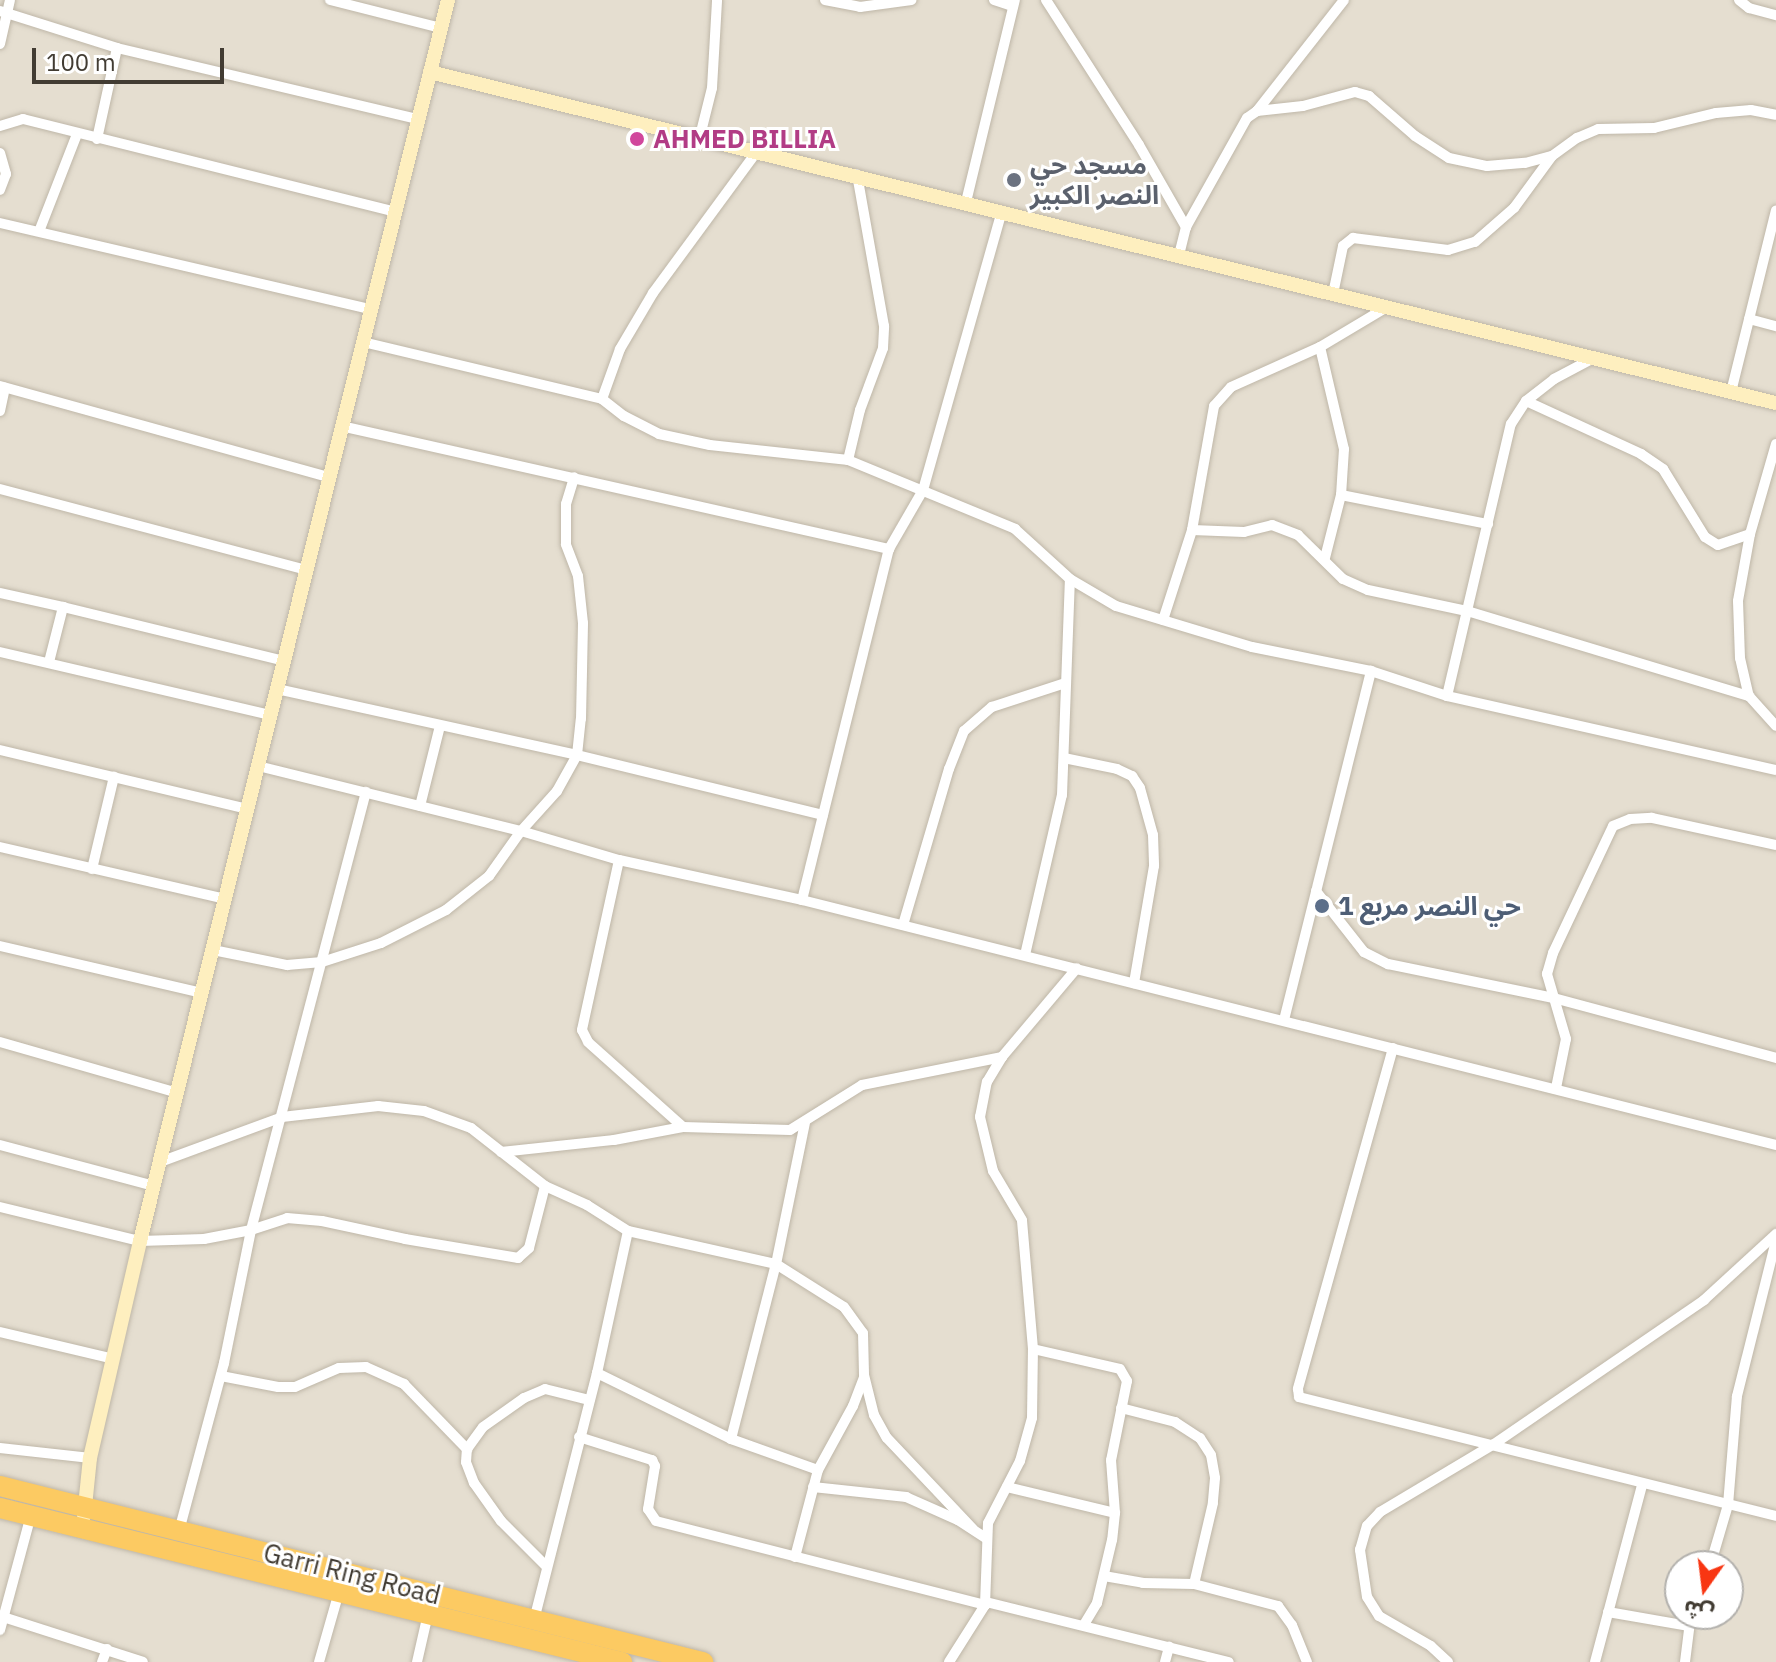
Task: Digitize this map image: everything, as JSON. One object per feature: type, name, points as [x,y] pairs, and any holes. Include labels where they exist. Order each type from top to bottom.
[{"type":"highway","name":"Garri Ring Road","points":[[0,1486],[534,1620],[647,1655],[703,1662]]},
{"type":"highway","name":"Garri Ring Road","points":[[0,1508],[622,1662]]},
{"type":"main road","points":[[83,1528],[90,1458],[140,1241],[448,0]]},
{"type":"main road","points":[[430,72],[857,174],[1776,403]]},
{"type":"street","points":[[0,44],[3,13],[10,0]]},
{"type":"street","points":[[330,0],[441,28]]},
{"type":"street","points":[[700,136],[712,88],[717,0]]},
{"type":"street","points":[[825,0],[860,7],[912,0]]},
{"type":"street","points":[[966,202],[1014,3],[994,0]]},
{"type":"street","points":[[1046,0],[1139,145],[1186,227]]},
{"type":"street","points":[[1179,255],[1186,227],[1247,118],[1257,111],[1344,0]]},
{"type":"street","points":[[1739,0],[1749,8],[1776,15]]},
{"type":"street","points":[[3,13],[117,48],[418,119]]},
{"type":"street","points":[[97,139],[117,48]]},
{"type":"street","points":[[1257,111],[1303,106],[1355,92],[1369,96],[1415,136],[1449,158],[1487,166],[1525,163],[1552,156]]},
{"type":"street","points":[[1333,294],[1343,246],[1353,238],[1448,250],[1475,242],[1514,208],[1552,156],[1577,138],[1598,129],[1654,128],[1739,111],[1776,115]]},
{"type":"street","points":[[0,126],[23,119],[395,212]]},
{"type":"street","points":[[40,229],[77,134]]},
{"type":"street","points":[[602,399],[620,349],[653,293],[758,150]]},
{"type":"street","points":[[0,153],[6,182],[0,190]]},
{"type":"street","points":[[848,460],[860,410],[883,348],[884,326],[857,174]]},
{"type":"street","points":[[1731,392],[1776,210]]},
{"type":"street","points":[[802,900],[889,549],[923,490],[1002,211]]},
{"type":"street","points":[[0,223],[40,229],[371,309]]},
{"type":"street","points":[[1163,620],[1192,530],[1214,406],[1231,387],[1320,347],[1387,307]]},
{"type":"street","points":[[1749,319],[1776,326]]},
{"type":"street","points":[[363,342],[602,399],[624,416],[659,434],[710,445],[848,460],[1015,529],[1070,579],[1116,606],[1252,647],[1371,671],[1447,696],[1776,770]]},
{"type":"street","points":[[1320,347],[1344,449],[1341,495],[1325,558]]},
{"type":"street","points":[[1447,696],[1511,424],[1526,401],[1554,379],[1592,359]]},
{"type":"street","points":[[0,411],[3,387],[329,477]]},
{"type":"street","points":[[1526,401],[1641,454],[1663,469],[1705,537],[1718,545],[1750,534]]},
{"type":"street","points":[[341,426],[889,549]]},
{"type":"street","points":[[1776,444],[1750,534],[1738,601],[1740,658],[1749,696],[1776,726]]},
{"type":"street","points":[[213,950],[287,965],[322,962],[381,943],[446,910],[489,876],[521,831],[557,791],[577,755],[581,719],[583,623],[578,576],[566,544],[566,504],[574,477]]},
{"type":"street","points":[[0,489],[307,570]]},
{"type":"street","points":[[1341,495],[1488,524]]},
{"type":"street","points":[[1192,530],[1244,532],[1272,525],[1298,535],[1325,558],[1343,579],[1368,590],[1467,611],[1749,696]]},
{"type":"street","points":[[1025,955],[1062,795],[1070,579]]},
{"type":"street","points":[[0,593],[284,661]]},
{"type":"street","points":[[49,662],[63,607]]},
{"type":"street","points":[[0,652],[271,715]]},
{"type":"street","points":[[1284,1020],[1371,671]]},
{"type":"street","points":[[903,925],[949,769],[964,731],[992,707],[1065,683]]},
{"type":"street","points":[[277,689],[577,755],[823,815]]},
{"type":"street","points":[[420,806],[440,726]]},
{"type":"street","points":[[0,750],[248,809]]},
{"type":"street","points":[[1064,758],[1117,769],[1132,776],[1140,788],[1153,835],[1154,866],[1134,983]]},
{"type":"street","points":[[258,766],[521,831],[619,860],[802,900],[1776,1145]]},
{"type":"street","points":[[92,869],[114,777]]},
{"type":"street","points":[[179,1531],[221,1376],[251,1230],[366,792]]},
{"type":"street","points":[[1556,1088],[1566,1039],[1563,1020],[1547,974],[1553,953],[1613,826],[1630,819],[1652,818],[1776,845]]},
{"type":"street","points":[[0,847],[226,899]]},
{"type":"street","points":[[619,860],[582,1030],[588,1042],[683,1127]]},
{"type":"street","points":[[1316,891],[1364,952],[1388,964],[1554,998],[1776,1058]]},
{"type":"street","points":[[0,946],[202,993]]},
{"type":"street","points":[[949,1662],[986,1603],[986,1538],[992,1513],[1007,1487],[1031,1428],[1033,1349],[1022,1220],[993,1171],[980,1117],[987,1082],[1002,1057],[1077,968]]},
{"type":"street","points":[[0,1042],[178,1093]]},
{"type":"street","points":[[1393,1048],[1298,1389],[1299,1397],[1776,1516]]},
{"type":"street","points":[[501,1152],[614,1140],[683,1127],[790,1130],[862,1085],[1002,1057]]},
{"type":"street","points":[[160,1162],[282,1117],[378,1106],[424,1111],[471,1128],[545,1186],[587,1205],[628,1231],[776,1264],[844,1307],[863,1333],[864,1375],[874,1415],[887,1438],[973,1529]]},
{"type":"street","points":[[731,1439],[776,1264],[805,1123]]},
{"type":"street","points":[[0,1145],[154,1186]]},
{"type":"street","points":[[0,1207],[140,1241],[204,1239],[251,1230],[287,1218],[322,1221],[518,1258],[529,1248],[545,1186]]},
{"type":"street","points":[[534,1620],[597,1373],[628,1231]]},
{"type":"street","points":[[1448,1662],[1431,1646],[1379,1616],[1367,1597],[1360,1550],[1367,1526],[1380,1512],[1494,1444],[1704,1300],[1776,1234]]},
{"type":"street","points":[[1715,1550],[1728,1505],[1737,1396],[1776,1241]]},
{"type":"street","points":[[0,1332],[114,1359]]},
{"type":"street","points":[[1033,1349],[1120,1369],[1127,1381],[1111,1460],[1115,1513],[1104,1576],[1097,1603],[1084,1625]]},
{"type":"street","points":[[221,1376],[278,1387],[295,1387],[339,1368],[366,1367],[404,1384],[467,1449]]},
{"type":"street","points":[[597,1373],[731,1439],[818,1470]]},
{"type":"street","points":[[795,1557],[818,1470],[853,1406],[864,1375]]},
{"type":"street","points":[[547,1567],[501,1521],[474,1483],[466,1462],[467,1449],[483,1427],[524,1398],[545,1389],[589,1400]]},
{"type":"street","points":[[1121,1408],[1175,1422],[1200,1438],[1211,1455],[1215,1478],[1213,1503],[1194,1584]]},
{"type":"street","points":[[579,1437],[652,1460],[655,1466],[648,1509],[656,1521],[1229,1662]]},
{"type":"street","points":[[0,1448],[90,1458]]},
{"type":"street","points":[[1595,1662],[1642,1485]]},
{"type":"street","points":[[813,1487],[906,1497],[986,1538]]},
{"type":"street","points":[[1007,1487],[1115,1513]]},
{"type":"street","points":[[0,1630],[31,1515]]},
{"type":"street","points":[[1104,1576],[1143,1583],[1194,1584],[1278,1606],[1292,1625],[1307,1662]]},
{"type":"street","points":[[319,1662],[339,1592]]},
{"type":"street","points":[[1608,1612],[1664,1622]]},
{"type":"street","points":[[417,1662],[428,1614]]},
{"type":"street","points":[[2,1616],[143,1662]]},
{"type":"street","points":[[1685,1662],[1688,1630]]},
{"type":"street","points":[[1165,1662],[1169,1647]]},
{"type":"street","points":[[102,1662],[107,1649]]},
{"type":"shaded area","points":[[0,0],[1776,0],[1776,1662],[0,1662]]},
{"type":"place","name":"AHMED BILLIA","points":[[637,139]]},
{"type":"place","name":"مسجد حي النصر الكبير","points":[[1014,180]]},
{"type":"place","name":"حي النصر مربع 1","points":[[1322,906]]}]
